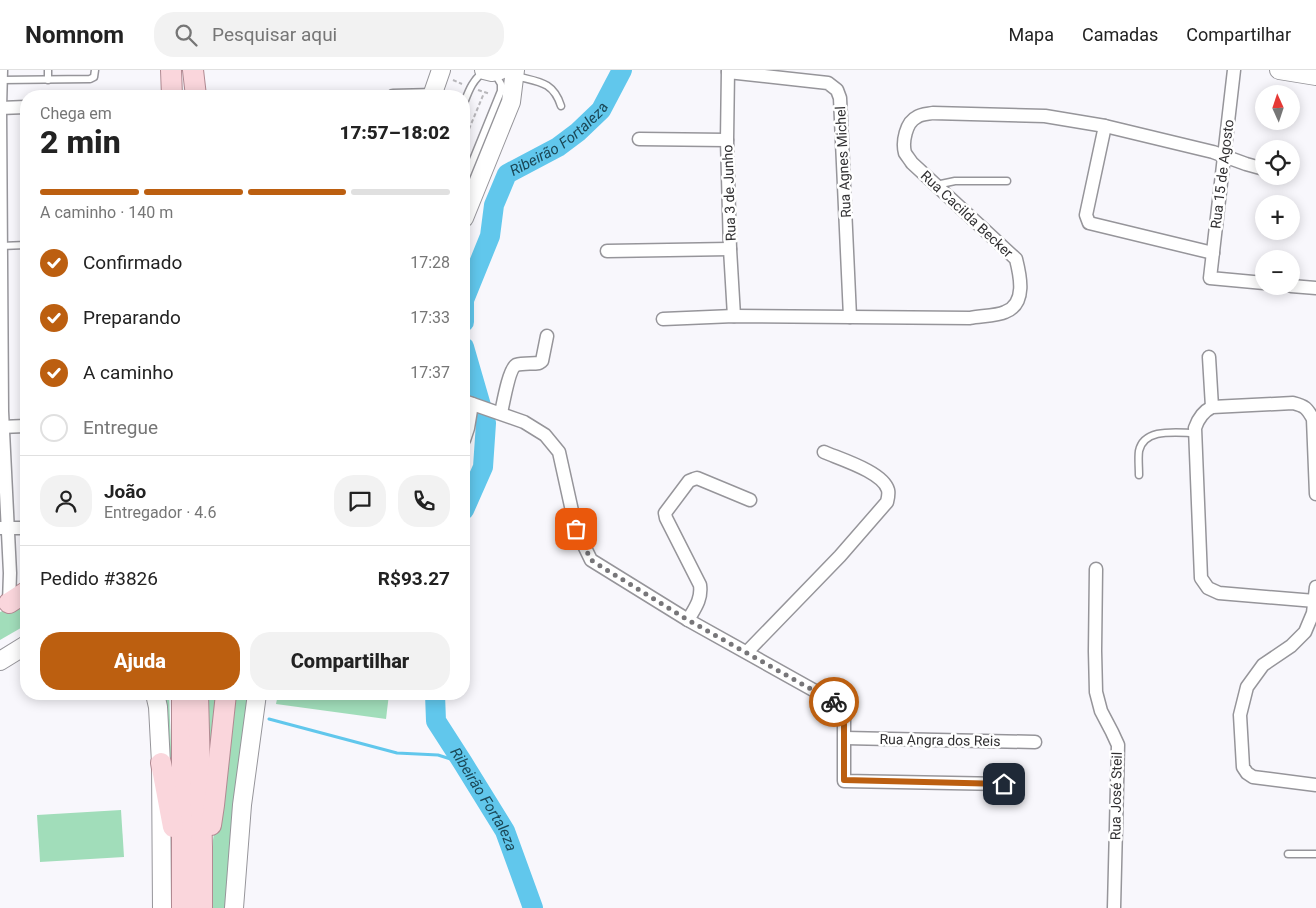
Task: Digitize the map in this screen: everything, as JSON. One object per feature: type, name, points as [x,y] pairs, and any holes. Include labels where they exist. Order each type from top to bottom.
[{"type":"main road","points":[[1279,70],[1316,76]]},
{"type":"main road","points":[[470,203],[511,102],[499,71]]},
{"type":"main road","points":[[434,90],[442,72]]},
{"type":"main road","points":[[0,661],[20,649]]},
{"type":"main road","points":[[156,700],[161,763],[162,908]]},
{"type":"main road","points":[[182,700],[182,900]]},
{"type":"main road","points":[[198,700],[202,908]]},
{"type":"main road","points":[[202,847],[210,828],[214,805],[225,700]]},
{"type":"main road","points":[[234,908],[242,805],[256,700]]},
{"type":"main road","points":[[161,763],[172,818],[182,900]]},
{"type":"street","name":"Rua 15 de Agosto","points":[[1234,70],[1210,278],[1255,282]]},
{"type":"street","name":"Rua 3 de Junho","points":[[728,71],[727,140],[734,316]]},
{"type":"street","name":"Rua Agnes Michel","points":[[728,71],[828,83],[837,90],[840,98],[850,317]]},
{"type":"street","points":[[1,75],[1,427],[4,528],[12,603]]},
{"type":"street","points":[[0,108],[20,107]]},
{"type":"street","name":"Rua Cacilda Becker","points":[[663,319],[734,316],[970,318],[1005,312],[1015,306],[1020,293],[1020,277],[1016,258],[912,163],[906,154],[904,144],[907,129],[911,121],[917,116],[933,113],[1045,116],[1105,126],[1213,152],[1255,166]]},
{"type":"street","points":[[1105,126],[1086,215],[1089,223],[1212,253]]},
{"type":"street","points":[[639,139],[727,140]]},
{"type":"street","points":[[607,251],[730,248]]},
{"type":"street","points":[[1300,287],[1316,288]]},
{"type":"street","points":[[496,412],[512,368],[518,365],[542,361],[547,336]]},
{"type":"street","points":[[1209,357],[1212,407]]},
{"type":"street","points":[[471,403],[524,422],[544,435],[559,452],[576,529],[591,560],[688,620],[833,701],[844,717],[844,780],[1004,784]]},
{"type":"street","points":[[1315,601],[1219,593],[1208,588],[1201,578],[1195,428],[1198,420],[1206,410],[1212,407],[1293,403],[1308,409],[1313,419],[1316,494]]},
{"type":"street","points":[[1,427],[20,426]]},
{"type":"street","points":[[746,652],[840,556],[887,502],[889,492],[886,485],[869,470],[824,452]]},
{"type":"street","points":[[688,620],[700,599],[700,585],[665,513],[689,481],[694,478],[750,500]]},
{"type":"street","points":[[4,528],[20,528]]},
{"type":"street","name":"Rua José Steil","points":[[1096,570],[1096,692],[1101,711],[1118,745],[1114,908]]},
{"type":"street","points":[[1316,587],[1314,612],[1305,632],[1291,646],[1264,665],[1247,687],[1240,715],[1242,767],[1246,773],[1254,777],[1316,785]]},
{"type":"street","name":"Rua Angra dos Reis","points":[[845,738],[1035,742]]},
{"type":"lane","points":[[48,70],[48,80]]},
{"type":"lane","points":[[1,75],[48,80],[90,79],[94,77],[95,70]]},
{"type":"lane","points":[[469,90],[478,75],[499,71],[552,88],[558,96],[561,106]]},
{"type":"lane","points":[[470,167],[501,91],[501,84],[498,78],[499,71]]},
{"type":"lane","points":[[936,185],[955,182],[1007,181]]},
{"type":"lane","points":[[1,246],[20,245]]},
{"type":"lane","points":[[1139,475],[1139,449],[1145,439],[1158,433],[1196,433]]},
{"type":"lane","points":[[1288,854],[1316,854]]},
{"type":"path","points":[[470,126],[484,92]]},
{"type":"green space","points":[[20,609],[20,628],[0,640],[0,612]]},
{"type":"green space","points":[[162,700],[169,700],[172,774],[168,773]]},
{"type":"green space","points":[[206,700],[215,700],[206,783]]},
{"type":"green space","points":[[229,700],[247,700],[226,908],[212,908],[213,840]]},
{"type":"green space","points":[[277,700],[388,700],[386,719],[276,704]]},
{"type":"green space","points":[[121,810],[124,857],[40,862],[37,815]]},
{"type":"waterway","name":"Ribeirão Fortaleza","points":[[470,285],[490,236],[494,205],[507,174],[558,147],[578,132],[601,110],[622,70]]},
{"type":"waterway","name":"Ribeirão Fortaleza","points":[[470,368],[486,423],[483,467],[470,496]]},
{"type":"waterway","name":"Ribeirão Fortaleza","points":[[435,700],[436,721],[505,831],[533,908]]},
{"type":"waterway","points":[[269,719],[397,753],[438,755],[463,763]]},
{"type":"way so far","points":[[576,529],[591,560],[688,620],[834,702]]},
{"type":"route","points":[[834,702],[844,717],[844,780],[1004,784]]}]
